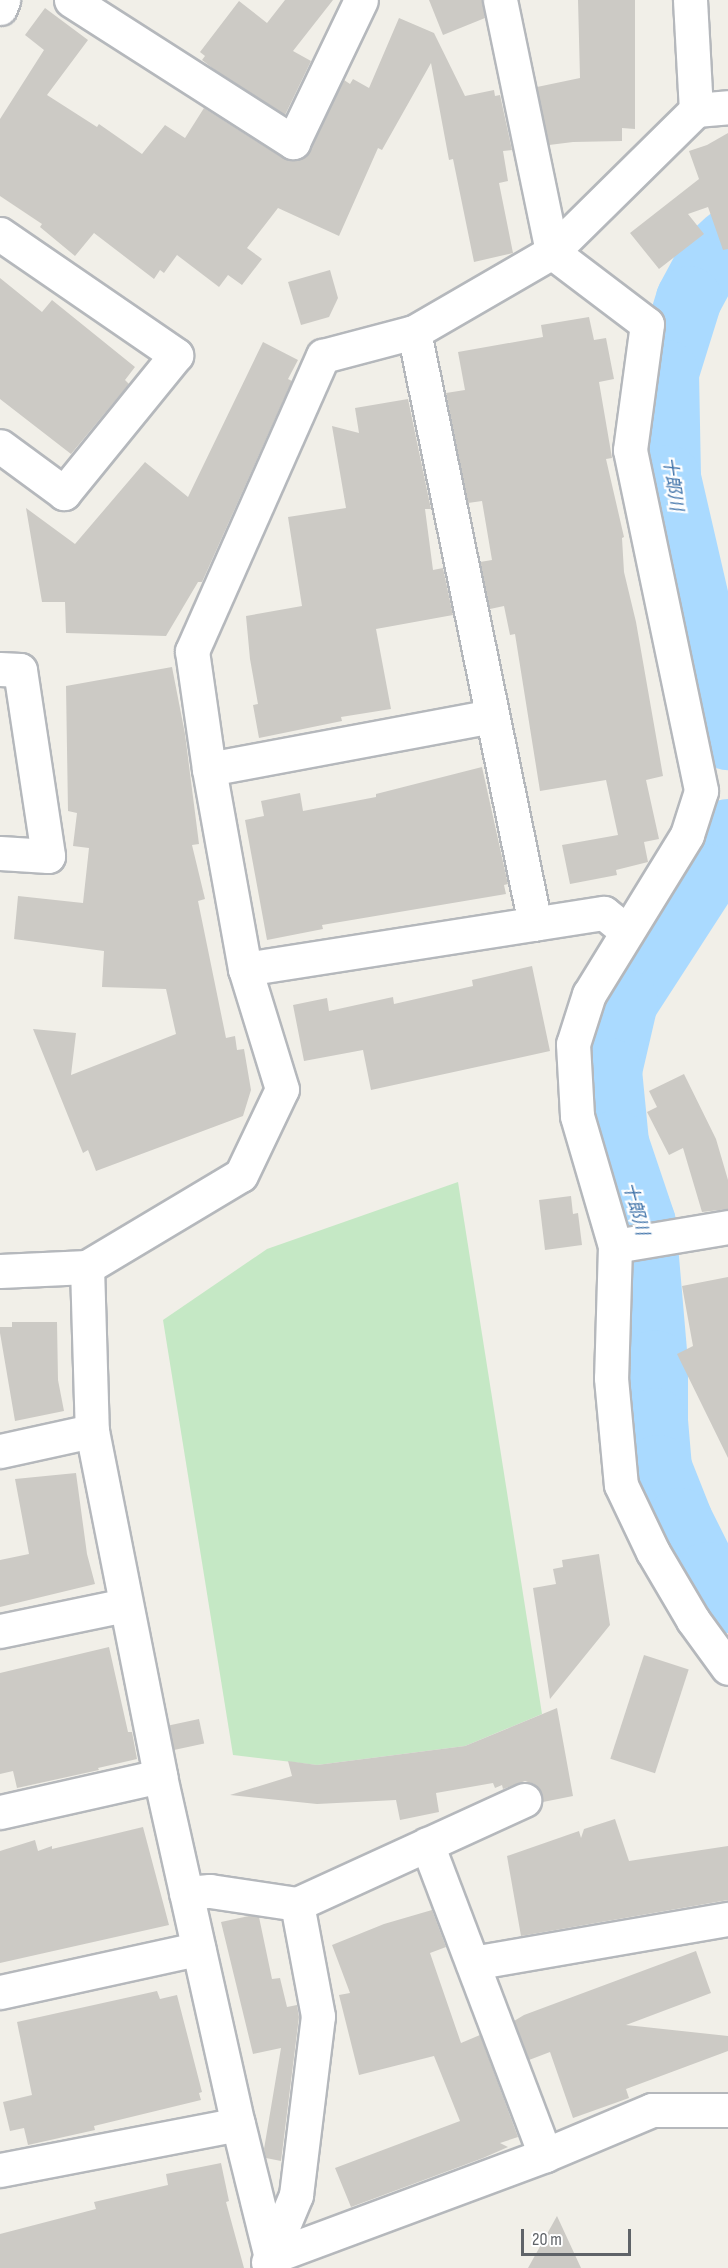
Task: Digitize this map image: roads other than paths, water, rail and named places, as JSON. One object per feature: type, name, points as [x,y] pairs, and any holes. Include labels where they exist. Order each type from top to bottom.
[{"type":"street","points":[[0,8],[3,0]]},
{"type":"street","points":[[71,0],[293,142],[360,0]]},
{"type":"street","points":[[500,0],[552,252],[647,324],[630,450],[701,792],[687,835],[626,931],[590,994],[573,1044],[577,1116],[615,1246],[611,1378],[621,1485],[653,1552],[693,1620],[728,1668]]},
{"type":"street","points":[[690,0],[696,110]]},
{"type":"street","points":[[0,1271],[87,1267],[241,1175],[282,1089],[245,969],[209,769],[192,651],[323,356],[414,333],[552,252],[696,110],[728,107]]},
{"type":"street","points":[[0,234],[176,355],[64,493],[0,446]]},
{"type":"street","points":[[414,333],[535,924]]},
{"type":"street","points":[[0,669],[20,670],[48,856],[0,853]]},
{"type":"street","points":[[209,769],[492,716]]},
{"type":"street","points":[[245,969],[604,913],[626,931]]},
{"type":"street","points":[[615,1246],[728,1227]]},
{"type":"street","points":[[87,1267],[92,1431],[160,1776],[268,2263]]},
{"type":"street","points":[[0,1450],[92,1431]]},
{"type":"street","points":[[0,1631],[125,1605]]},
{"type":"street","points":[[0,1812],[160,1776]]},
{"type":"street","points":[[186,1893],[210,1891],[297,1904],[524,1800]]},
{"type":"street","points":[[427,1844],[545,2154]]},
{"type":"street","points":[[268,2263],[296,2195],[318,2016],[297,1904]]},
{"type":"street","points":[[473,1963],[728,1919]]},
{"type":"street","points":[[0,1992],[198,1949]]},
{"type":"street","points":[[268,2263],[652,2110],[728,2110]]},
{"type":"street","points":[[0,2170],[238,2124]]},
{"type":"waterway","name":"十郎川","points":[[728,242],[711,258],[689,299],[666,373],[668,478],[728,737]]},
{"type":"waterway","name":"十郎川","points":[[728,832],[706,877],[625,1002],[609,1071],[616,1143],[643,1223],[655,1363],[655,1421],[659,1468],[680,1521],[707,1575],[728,1600]]}]
